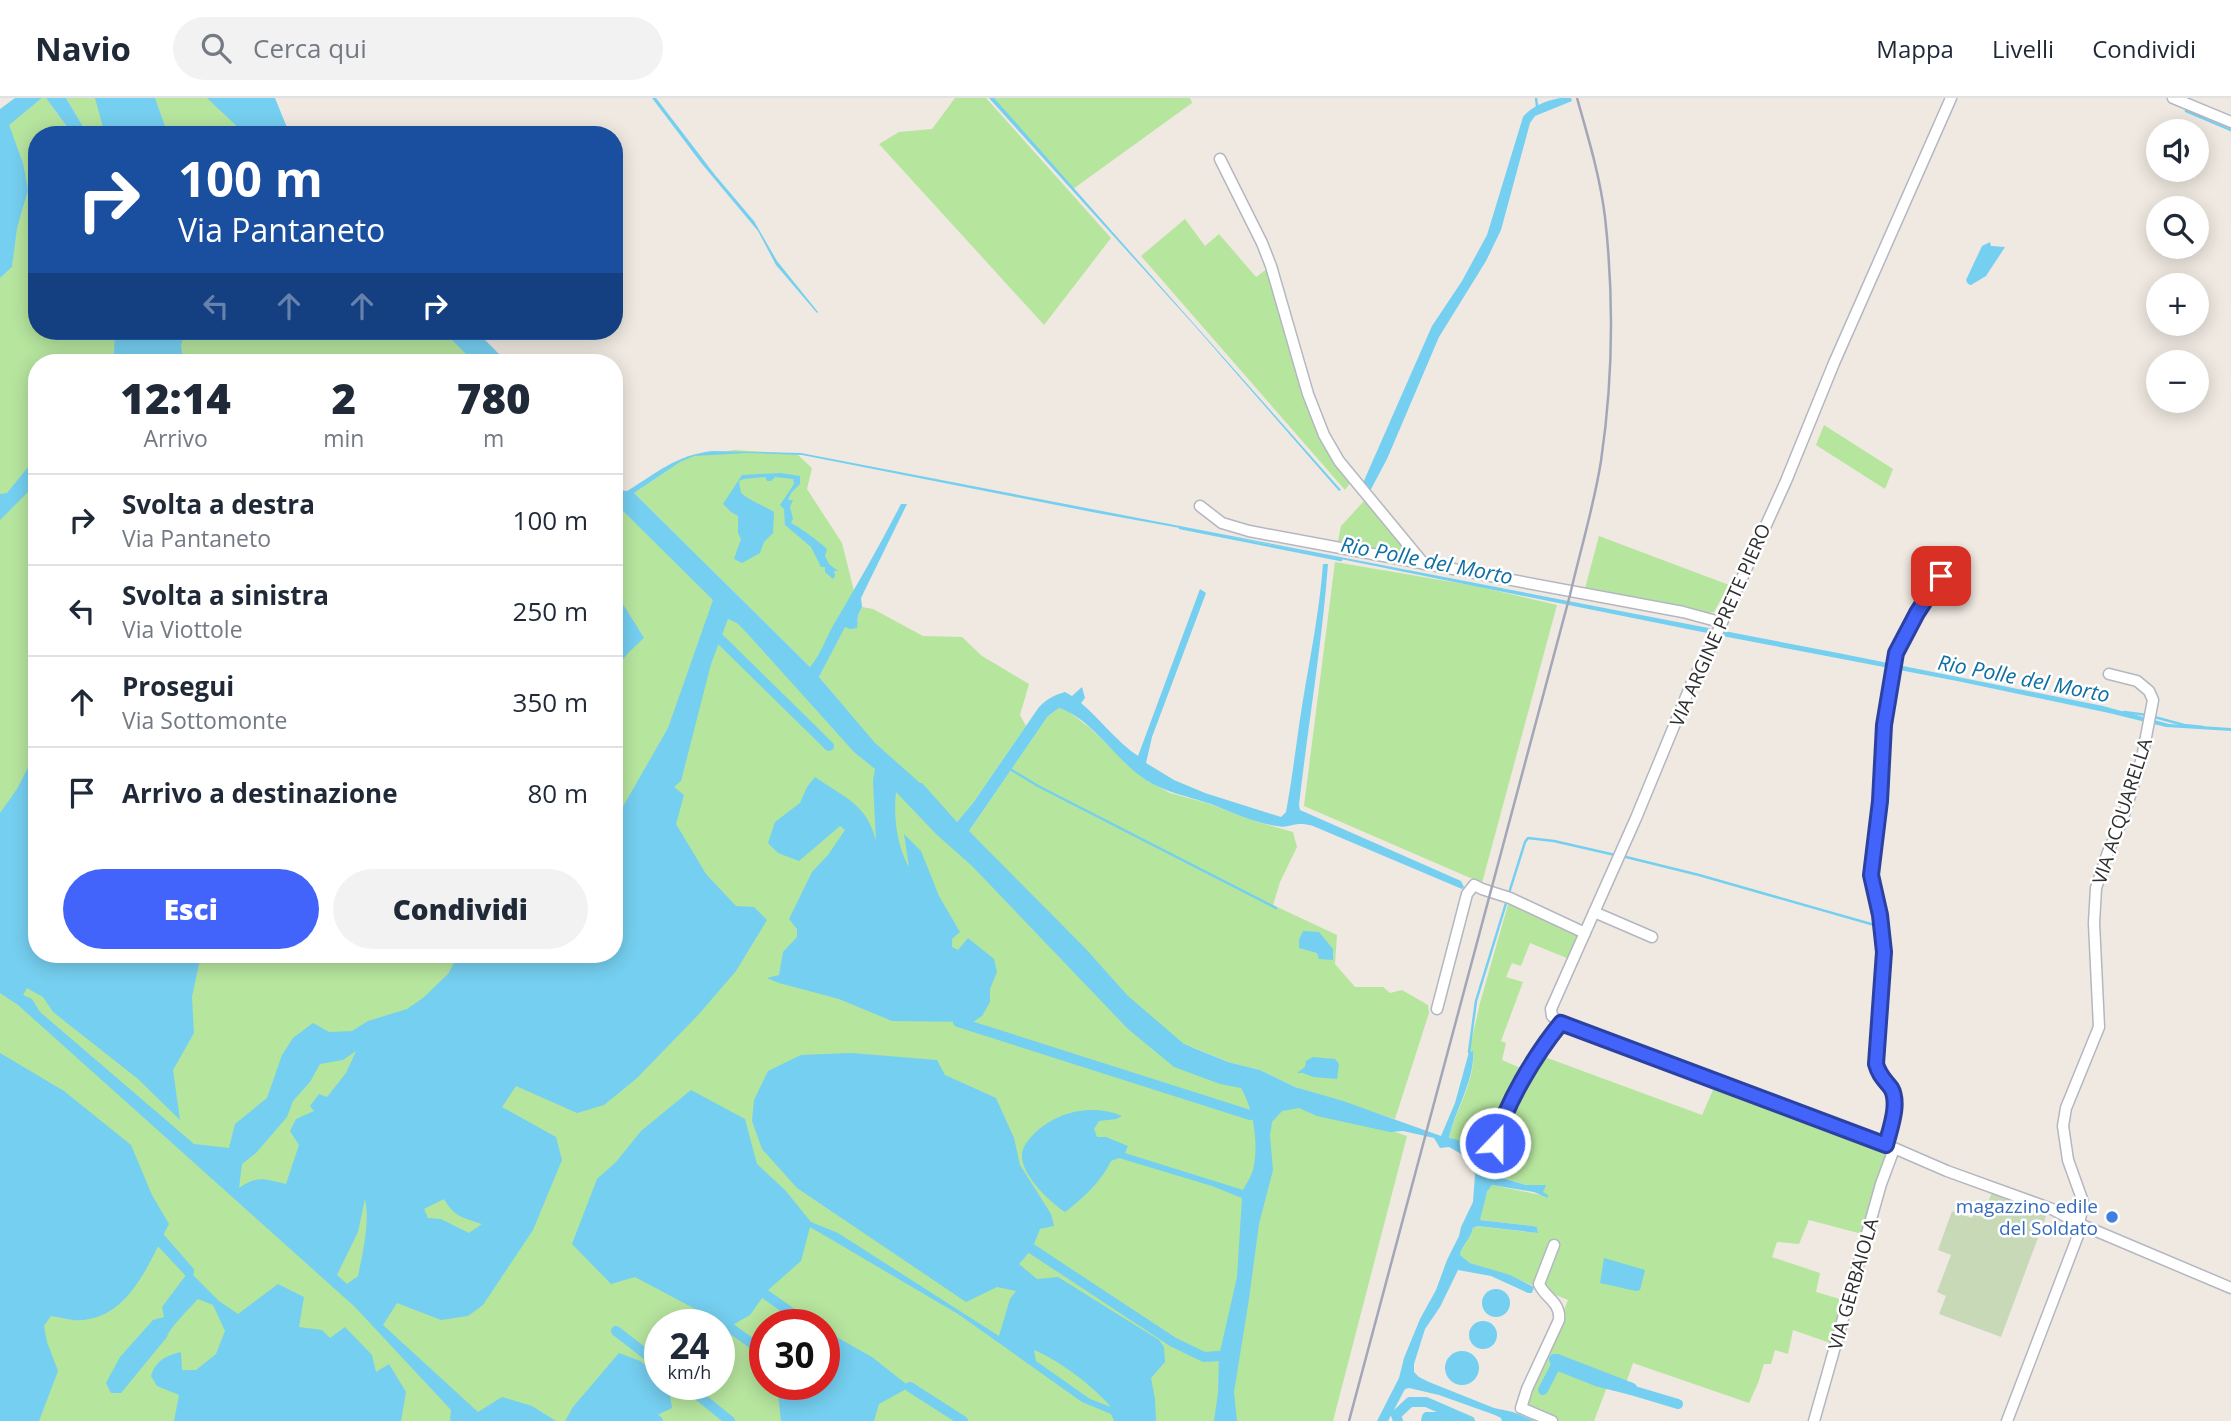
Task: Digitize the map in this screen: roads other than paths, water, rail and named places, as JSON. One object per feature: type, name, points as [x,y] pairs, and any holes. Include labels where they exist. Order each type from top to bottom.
[{"type":"street","name":"VIA ARGINE PRETE PIERO","points":[[1561,1023],[1552,1016],[1551,1009],[1693,680],[1786,481],[1834,363],[1951,98]]},
{"type":"street","points":[[2173,98],[2231,122]]},
{"type":"street","points":[[1220,159],[1271,266],[1308,394],[1324,435],[1339,461],[1424,564]]},
{"type":"street","points":[[1200,506],[1222,523],[1249,531],[1683,612],[1720,623]]},
{"type":"street","name":"VIA GERBAIOLA","points":[[1814,1421],[1891,1147],[1894,1105],[1892,1090],[1880,1077],[1876,1064],[1884,952],[1880,915],[1871,875],[1880,801],[1881,743],[1896,653],[1941,576]]},
{"type":"street","name":"VIA ACQUARELLA","points":[[2080,1224],[2082,1199],[2068,1160],[2063,1126],[2066,1108],[2099,1027],[2094,923],[2096,888],[2122,821],[2142,758],[2153,700],[2150,691],[2137,681],[2109,674]]},
{"type":"street","points":[[1437,1009],[1467,894],[1474,885],[1585,933]]},
{"type":"street","points":[[1594,912],[1652,937]]},
{"type":"street","points":[[1495,1143],[1532,1062],[1561,1023],[2050,1208],[2080,1224],[2231,1288]]},
{"type":"street","points":[[2007,1421],[2080,1224]]},
{"type":"street","points":[[1552,1421],[1521,1408],[1559,1320],[1557,1305],[1542,1292],[1539,1284],[1554,1245]]},
{"type":"water","points":[[15,98],[42,98],[9,125],[23,163],[28,190],[17,228],[12,267],[0,278],[0,109]]},
{"type":"water","points":[[46,98],[66,98],[83,126],[66,126]]},
{"type":"water","points":[[95,98],[155,98],[165,126],[103,126]]},
{"type":"water","points":[[207,98],[275,98],[286,126],[237,126]]},
{"type":"water","points":[[652,98],[656,98],[754,221],[777,261],[817,313],[776,265],[758,231]]},
{"type":"water","points":[[989,98],[994,98],[1341,490],[1339,491]]},
{"type":"water","points":[[1571,98],[1572,101],[1535,116],[1530,123],[1501,230],[1486,261],[1439,337],[1387,459],[1370,491],[1363,483],[1432,326],[1462,281],[1487,235],[1523,117],[1539,104]]},
{"type":"water","points":[[1990,242],[1991,246],[2005,247],[1986,276],[1971,285],[1968,284],[1966,280],[1982,246]]},
{"type":"water","points":[[115,340],[182,340],[182,354],[114,354]]},
{"type":"water","points":[[452,340],[485,340],[499,354],[466,354]]},
{"type":"water","points":[[712,451],[801,453],[1838,653],[2103,706],[2169,724],[2231,728],[2231,731],[2166,727],[1957,681],[802,455],[747,453],[694,456],[680,462],[634,493],[810,667],[901,504],[907,504],[861,598],[862,607],[857,628],[845,627],[819,677],[875,743],[922,783],[957,822],[1039,707],[1057,694],[1065,692],[1072,696],[1082,687],[1085,698],[1081,703],[1138,756],[1200,589],[1206,593],[1152,737],[1146,763],[1174,780],[1205,793],[1281,817],[1286,812],[1289,796],[1323,564],[1328,564],[1300,810],[1461,881],[1464,887],[1462,889],[1313,826],[1301,824],[1282,827],[1260,822],[1162,788],[1135,772],[1083,721],[1059,708],[1048,716],[969,831],[1085,948],[1128,996],[1184,1044],[1228,1062],[1260,1070],[1295,1087],[1441,1136],[1455,1103],[1469,1052],[1473,1051],[1468,1084],[1449,1138],[1477,1149],[1487,1142],[1487,1158],[1496,1165],[1493,1175],[1526,1185],[1546,1185],[1543,1192],[1548,1198],[1534,1192],[1492,1185],[1487,1192],[1480,1220],[1533,1226],[1537,1227],[1538,1233],[1477,1226],[1473,1228],[1460,1255],[1470,1263],[1510,1275],[1534,1287],[1532,1293],[1528,1293],[1491,1276],[1458,1270],[1440,1307],[1425,1329],[1414,1372],[1429,1382],[1535,1421],[1502,1421],[1495,1415],[1439,1395],[1409,1388],[1405,1389],[1388,1421],[1377,1421],[1399,1378],[1420,1319],[1436,1290],[1473,1202],[1475,1174],[1465,1156],[1449,1147],[1440,1148],[1434,1138],[1403,1131],[1390,1132],[1317,1116],[1299,1108],[1282,1111],[1272,1122],[1270,1136],[1273,1170],[1259,1224],[1234,1392],[1237,1421],[1214,1421],[1219,1356],[1237,1277],[1242,1198],[1212,1186],[1119,1158],[1111,1161],[1091,1189],[1065,1212],[1032,1180],[1023,1164],[1022,1153],[1031,1137],[1051,1121],[1086,1110],[1110,1112],[1122,1116],[1099,1121],[1094,1129],[1097,1137],[1106,1137],[1128,1146],[1125,1153],[1243,1190],[1253,1170],[1255,1139],[1252,1117],[1241,1088],[1220,1084],[1174,1067],[1128,1029],[972,866],[936,834],[896,792],[895,811],[901,850],[909,867],[904,834],[921,851],[939,896],[960,932],[952,939],[952,947],[958,950],[968,938],[994,959],[997,972],[990,989],[990,1002],[982,1016],[973,1022],[892,1021],[839,999],[767,978],[779,975],[783,952],[797,937],[797,929],[789,919],[812,872],[845,830],[840,826],[799,861],[778,853],[768,843],[775,822],[800,803],[815,777],[861,810],[876,841],[873,781],[875,769],[854,752],[745,631],[728,619],[711,664],[681,781],[674,787],[684,795],[676,824],[706,874],[736,906],[754,907],[767,920],[736,971],[699,1014],[637,1078],[604,1105],[577,1113],[516,1086],[502,1107],[556,1137],[562,1160],[533,1230],[483,1305],[468,1316],[441,1320],[397,1303],[383,1325],[478,1412],[502,1397],[532,1406],[556,1421],[450,1421],[451,1410],[355,1307],[18,1005],[0,993],[0,813],[28,768],[28,963],[199,963],[192,997],[194,1033],[173,1070],[180,1120],[138,1079],[53,1012],[43,997],[27,988],[23,995],[32,999],[40,1012],[194,1144],[229,1148],[235,1124],[267,1098],[282,1055],[293,1038],[313,1023],[329,1032],[352,1031],[368,1021],[407,1009],[448,974],[454,963],[623,963],[623,807],[668,728],[713,600],[623,511],[623,491],[627,491],[688,456]],"holes":[[[356,1051],[346,1073],[327,1097],[319,1094],[310,1106],[314,1111],[296,1119],[290,1131],[299,1145],[286,1184],[261,1179],[239,1188],[242,1164],[256,1153],[287,1117],[293,1101],[310,1082],[320,1064],[343,1060]],[[365,1199],[366,1227],[358,1276],[347,1284],[337,1275],[358,1232]],[[444,1199],[456,1213],[482,1224],[469,1233],[441,1219],[428,1218],[424,1209]]]},
{"type":"water","points":[[28,467],[28,492],[0,520],[0,494],[7,493]]},
{"type":"water","points":[[780,473],[800,476],[800,484],[788,500],[793,500],[790,507],[793,519],[791,523],[827,549],[825,556],[829,564],[838,571],[834,571],[833,579],[825,572],[825,567],[821,567],[811,547],[785,525],[784,509],[780,505],[794,484],[793,479],[775,477],[767,481],[765,477],[739,481],[741,493],[774,512],[773,533],[764,542],[760,553],[742,563],[734,559],[741,539],[738,533],[738,516],[723,504],[742,475]]},
{"type":"water","points":[[623,604],[644,638],[623,659]]},
{"type":"water","points":[[1303,931],[1319,932],[1333,949],[1333,960],[1319,959],[1317,953],[1299,948]]},
{"type":"water","points":[[0,1053],[64,1091],[131,1145],[152,1195],[169,1224],[144,1273],[122,1302],[92,1319],[73,1320],[51,1316],[44,1326],[58,1371],[39,1421],[0,1421]]},
{"type":"water","points":[[851,1053],[937,1060],[945,1075],[996,1098],[1014,1138],[1020,1165],[1051,1214],[1054,1226],[1040,1229],[1032,1249],[1019,1264],[1037,1279],[1058,1277],[1159,1340],[1164,1347],[1165,1362],[1151,1378],[1156,1421],[1114,1421],[1111,1414],[1082,1402],[958,1314],[810,1227],[801,1261],[767,1291],[754,1309],[749,1309],[749,1316],[735,1324],[735,1309],[695,1309],[635,1277],[611,1284],[572,1244],[597,1179],[616,1162],[641,1131],[691,1090],[745,1119],[757,1164],[785,1190],[811,1222],[838,1233],[999,1336],[1010,1299],[1016,1291],[997,1287],[966,1302],[797,1188],[762,1149],[752,1121],[754,1100],[768,1071],[801,1055]],"holes":[[[1034,1350],[1075,1374],[1111,1407],[1090,1399],[1036,1361]]]},
{"type":"water","points":[[1313,1057],[1335,1059],[1339,1064],[1337,1079],[1297,1073],[1305,1067],[1306,1061]]},
{"type":"water","points":[[1604,1258],[1645,1270],[1640,1290],[1600,1283]]},
{"type":"water","points":[[189,1271],[219,1301],[238,1314],[278,1284],[304,1297],[299,1327],[322,1330],[330,1338],[345,1327],[372,1355],[376,1372],[389,1364],[406,1392],[401,1421],[174,1421],[179,1395],[157,1386],[151,1376],[153,1371],[162,1359],[181,1352],[182,1370],[196,1370],[216,1354],[225,1331],[213,1305],[198,1299],[121,1393],[111,1393],[106,1383],[120,1357],[153,1320],[164,1317],[162,1307]]},
{"type":"water","points":[[1496,1289],[1506,1293],[1510,1303],[1506,1313],[1496,1317],[1486,1313],[1482,1303],[1486,1293]]},
{"type":"water","points":[[1483,1321],[1493,1325],[1497,1335],[1493,1345],[1483,1349],[1473,1345],[1469,1335],[1473,1325]]},
{"type":"water","points":[[840,1339],[872,1357],[910,1387],[879,1404],[874,1421],[781,1421],[779,1400],[840,1400]]},
{"type":"water","points":[[1462,1351],[1474,1356],[1479,1368],[1474,1380],[1462,1385],[1450,1380],[1445,1368],[1450,1356]]},
{"type":"water","points":[[619,1353],[644,1364],[644,1400],[671,1400],[672,1408],[650,1421],[565,1421],[573,1407]]},
{"type":"waterway","points":[[1536,98],[1537,106]]},
{"type":"waterway","points":[[2186,111],[2231,130]]},
{"type":"waterway","name":"Rio Polle del Morto","points":[[1180,528],[1341,560]]},
{"type":"waterway","points":[[720,639],[829,746]]},
{"type":"waterway","name":"Rio Polle del Morto","points":[[2124,712],[2203,727]]},
{"type":"waterway","points":[[1010,769],[1276,908]]},
{"type":"waterway","points":[[1509,893],[1528,838],[1615,855]]},
{"type":"waterway","points":[[1622,856],[1878,926]]},
{"type":"waterway","points":[[1469,1052],[1476,1001],[1507,900]]},
{"type":"waterway","points":[[958,1022],[1250,1115]]},
{"type":"waterway","points":[[161,1239],[189,1271],[189,1272],[160,1241],[161,1239]]},
{"type":"waterway","points":[[1032,1249],[1173,1342],[1204,1357],[1219,1356]]},
{"type":"waterway","points":[[765,1294],[786,1309]]},
{"type":"waterway","points":[[616,1331],[644,1353]]},
{"type":"waterway","points":[[735,1331],[749,1341]]},
{"type":"waterway","points":[[1554,1359],[1557,1359],[1632,1388],[1631,1390],[1599,1382],[1556,1365],[1554,1359]]},
{"type":"waterway","points":[[1543,1390],[1556,1365]]},
{"type":"waterway","points":[[910,1387],[963,1421]]},
{"type":"waterway","points":[[1631,1390],[1678,1404]]},
{"type":"waterway","points":[[704,1400],[730,1421]]},
{"type":"waterway","points":[[1398,1421],[1396,1415],[1410,1402],[1426,1402],[1470,1421]]},
{"type":"waterway","points":[[653,1417],[658,1421]]},
{"type":"waterway","points":[[1426,1421],[1427,1417],[1447,1417],[1457,1421]]},
{"type":"railway","points":[[1349,1421],[1570,595],[1601,461],[1610,370],[1608,247],[1600,187],[1577,98]]},
{"type":"place","name":"magazzino edile del Soldato","points":[[2112,1217]]}]
